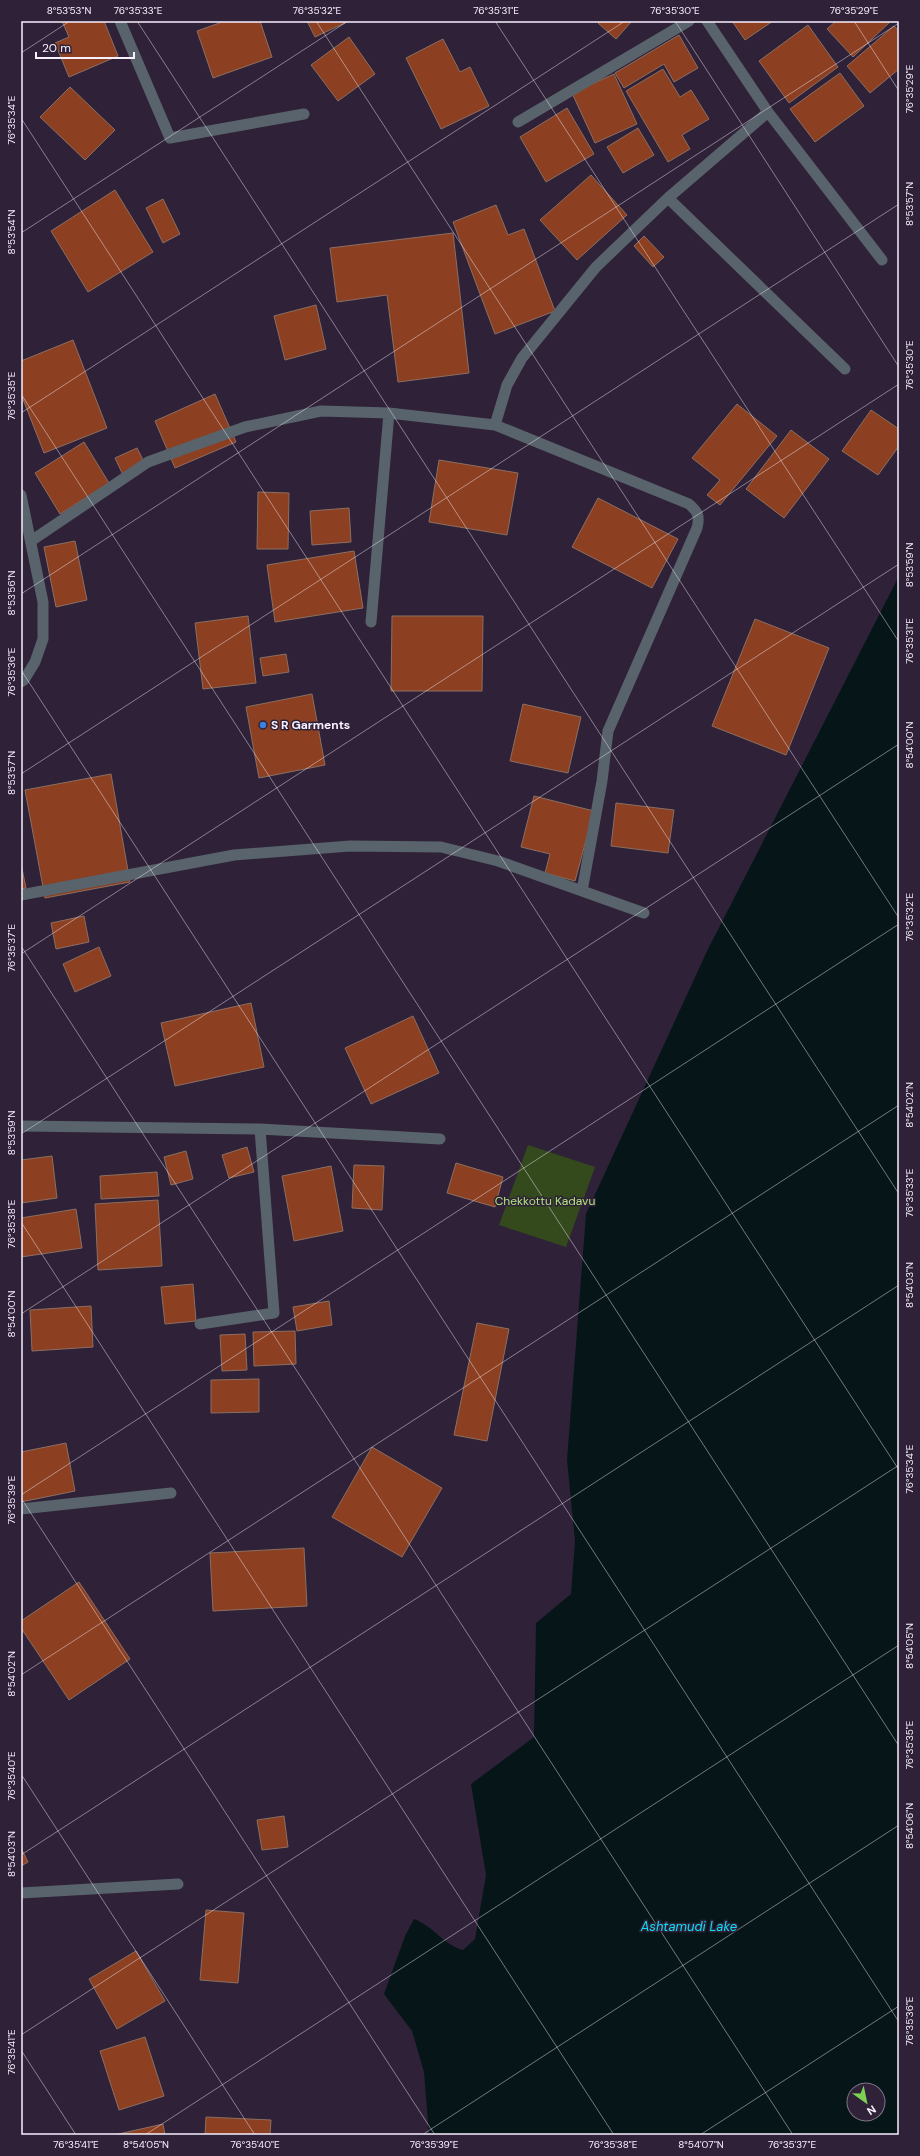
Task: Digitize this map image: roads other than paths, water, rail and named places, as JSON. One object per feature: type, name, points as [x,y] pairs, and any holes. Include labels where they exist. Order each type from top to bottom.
[{"type":"street","points":[[120,21],[170,138],[304,114]]},
{"type":"street","points":[[518,122],[689,21]]},
{"type":"street","points":[[707,21],[768,112],[882,260]]},
{"type":"street","points":[[495,425],[507,385],[522,358],[596,267],[668,198],[768,112]]},
{"type":"street","points":[[668,198],[845,370]]},
{"type":"street","points":[[31,541],[148,462],[245,427],[313,413],[389,413],[495,425],[660,490],[689,504],[697,512],[699,518],[697,528],[608,731],[602,781],[582,891]]},
{"type":"street","points":[[371,622],[389,413]]},
{"type":"street","points":[[21,495],[43,602],[43,639],[35,662],[24,680],[21,682]]},
{"type":"street","points":[[21,895],[234,855],[350,846],[441,847],[498,861],[644,913]]},
{"type":"street","points":[[21,1126],[260,1128],[440,1139]]},
{"type":"street","points":[[200,1324],[274,1313],[260,1128]]},
{"type":"street","points":[[21,1509],[171,1494]]},
{"type":"street","points":[[21,1893],[178,1884]]},
{"type":"water","name":"Ashtamudi Lake","points":[[899,576],[899,2135],[429,2135],[424,2072],[412,2031],[384,1994],[405,1936],[414,1919],[428,1926],[449,1944],[463,1950],[475,1939],[486,1875],[471,1784],[534,1737],[536,1623],[571,1594],[575,1541],[567,1460],[586,1214],[708,949]]},
{"type":"place","name":"S R Garments","points":[[263,725]]},
{"type":"park label","name":"Chekkottu Kadavu","points":[[545,1201]]}]
